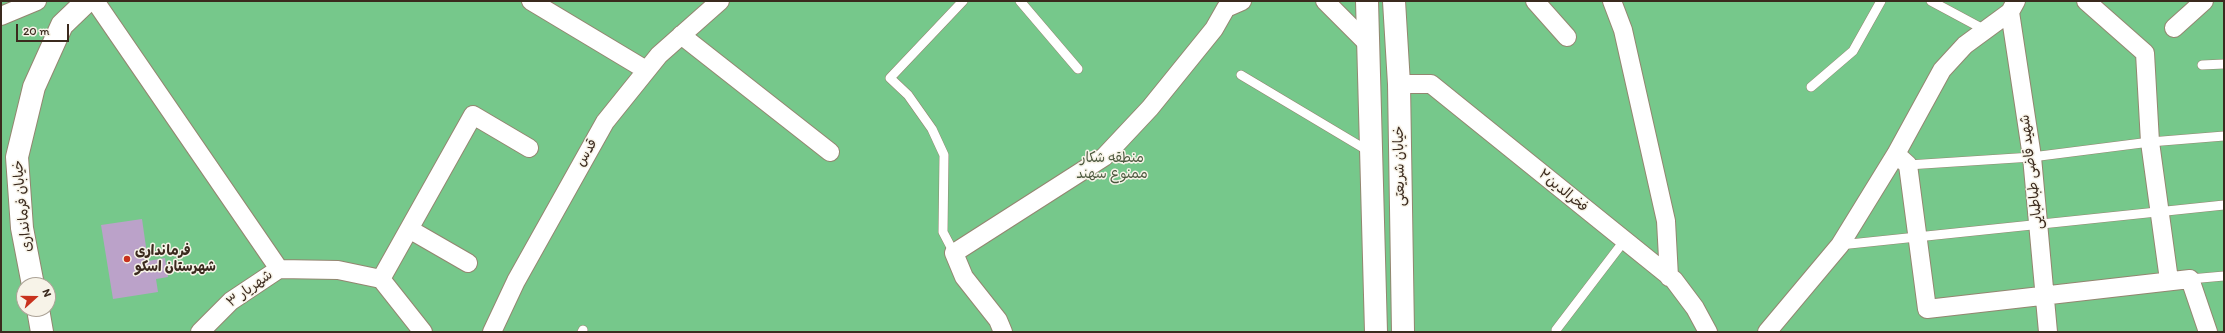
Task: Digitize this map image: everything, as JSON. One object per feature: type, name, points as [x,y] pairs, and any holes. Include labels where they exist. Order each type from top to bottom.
[{"type":"main road","name":"خیابان شریعتی","points":[[1367,1],[1376,332]]},
{"type":"main road","name":"خیابان شریعتی","points":[[1394,1],[1399,84],[1402,332]]},
{"type":"main road","name":"خیابان فرمانداری","points":[[31,277],[22,228],[17,157],[37,80],[62,25],[84,2]]},
{"type":"main road","points":[[1375,308],[1402,308]]},
{"type":"main road","points":[[39,317],[42,332]]},
{"type":"street","points":[[1,16],[37,1]]},
{"type":"street","points":[[531,1],[646,70]]},
{"type":"street","name":"قدس","points":[[492,332],[516,282],[605,122],[659,55],[720,1]]},
{"type":"street","points":[[1002,332],[998,320],[964,277],[954,253],[1104,157],[1150,108],[1214,29],[1226,8],[1242,1]]},
{"type":"street","points":[[1325,1],[1368,44]]},
{"type":"street","points":[[1534,1],[1567,37]]},
{"type":"street","points":[[1612,1],[1623,30],[1666,221],[1669,277]]},
{"type":"street","points":[[2086,1],[2145,53],[2150,142],[2170,280]]},
{"type":"street","points":[[2174,28],[2204,1]]},
{"type":"street","points":[[84,2],[279,269]]},
{"type":"street","points":[[1768,332],[1840,245],[1902,159],[1942,70],[1965,45],[2013,7]]},
{"type":"street","name":"شهید قاضی طباطبایی","points":[[2013,7],[2032,157],[2048,332]]},
{"type":"street","points":[[681,35],[830,152]]},
{"type":"street","name":"فخرالدین۲","points":[[1399,84],[1431,84],[1669,277],[1695,308],[1707,332]]},
{"type":"street","points":[[423,332],[381,279],[473,115],[529,148]]},
{"type":"street","points":[[1902,159],[1918,238],[1927,309],[2170,280],[2190,279],[2208,332]]},
{"type":"street","points":[[409,229],[468,262]]},
{"type":"street","name":"شهریار ۳","points":[[200,332],[231,300],[279,269],[338,270],[381,279]]},
{"type":"lane","points":[[954,253],[943,232],[944,154],[932,129],[908,95],[890,78],[963,1]]},
{"type":"lane","points":[[1020,1],[1078,69]]},
{"type":"lane","points":[[1811,87],[1853,51],[1881,1]]},
{"type":"lane","points":[[1931,1],[1985,30]]},
{"type":"lane","points":[[2202,66],[2224,64]]},
{"type":"lane","points":[[1241,75],[1372,152]]},
{"type":"lane","points":[[1902,159],[2032,157],[2150,142],[2224,136]]},
{"type":"lane","points":[[1840,245],[1918,238],[2224,204]]},
{"type":"lane","points":[[1556,330],[1624,241]]},
{"type":"lane","points":[[2190,279],[2224,276]]},
{"type":"green space","name":"منطقه شکار ممنوع سهند","points":[[1,1],[2224,1],[2224,332],[1,332]]},
{"type":"building","name":"فرمانداری شهرستان اسکو","points":[[142,219],[148,261],[165,258],[168,277],[156,279],[158,292],[113,299],[101,225]]},
{"type":"place","name":"فرمانداری شهرستان اسکو","points":[[127,259]]}]
